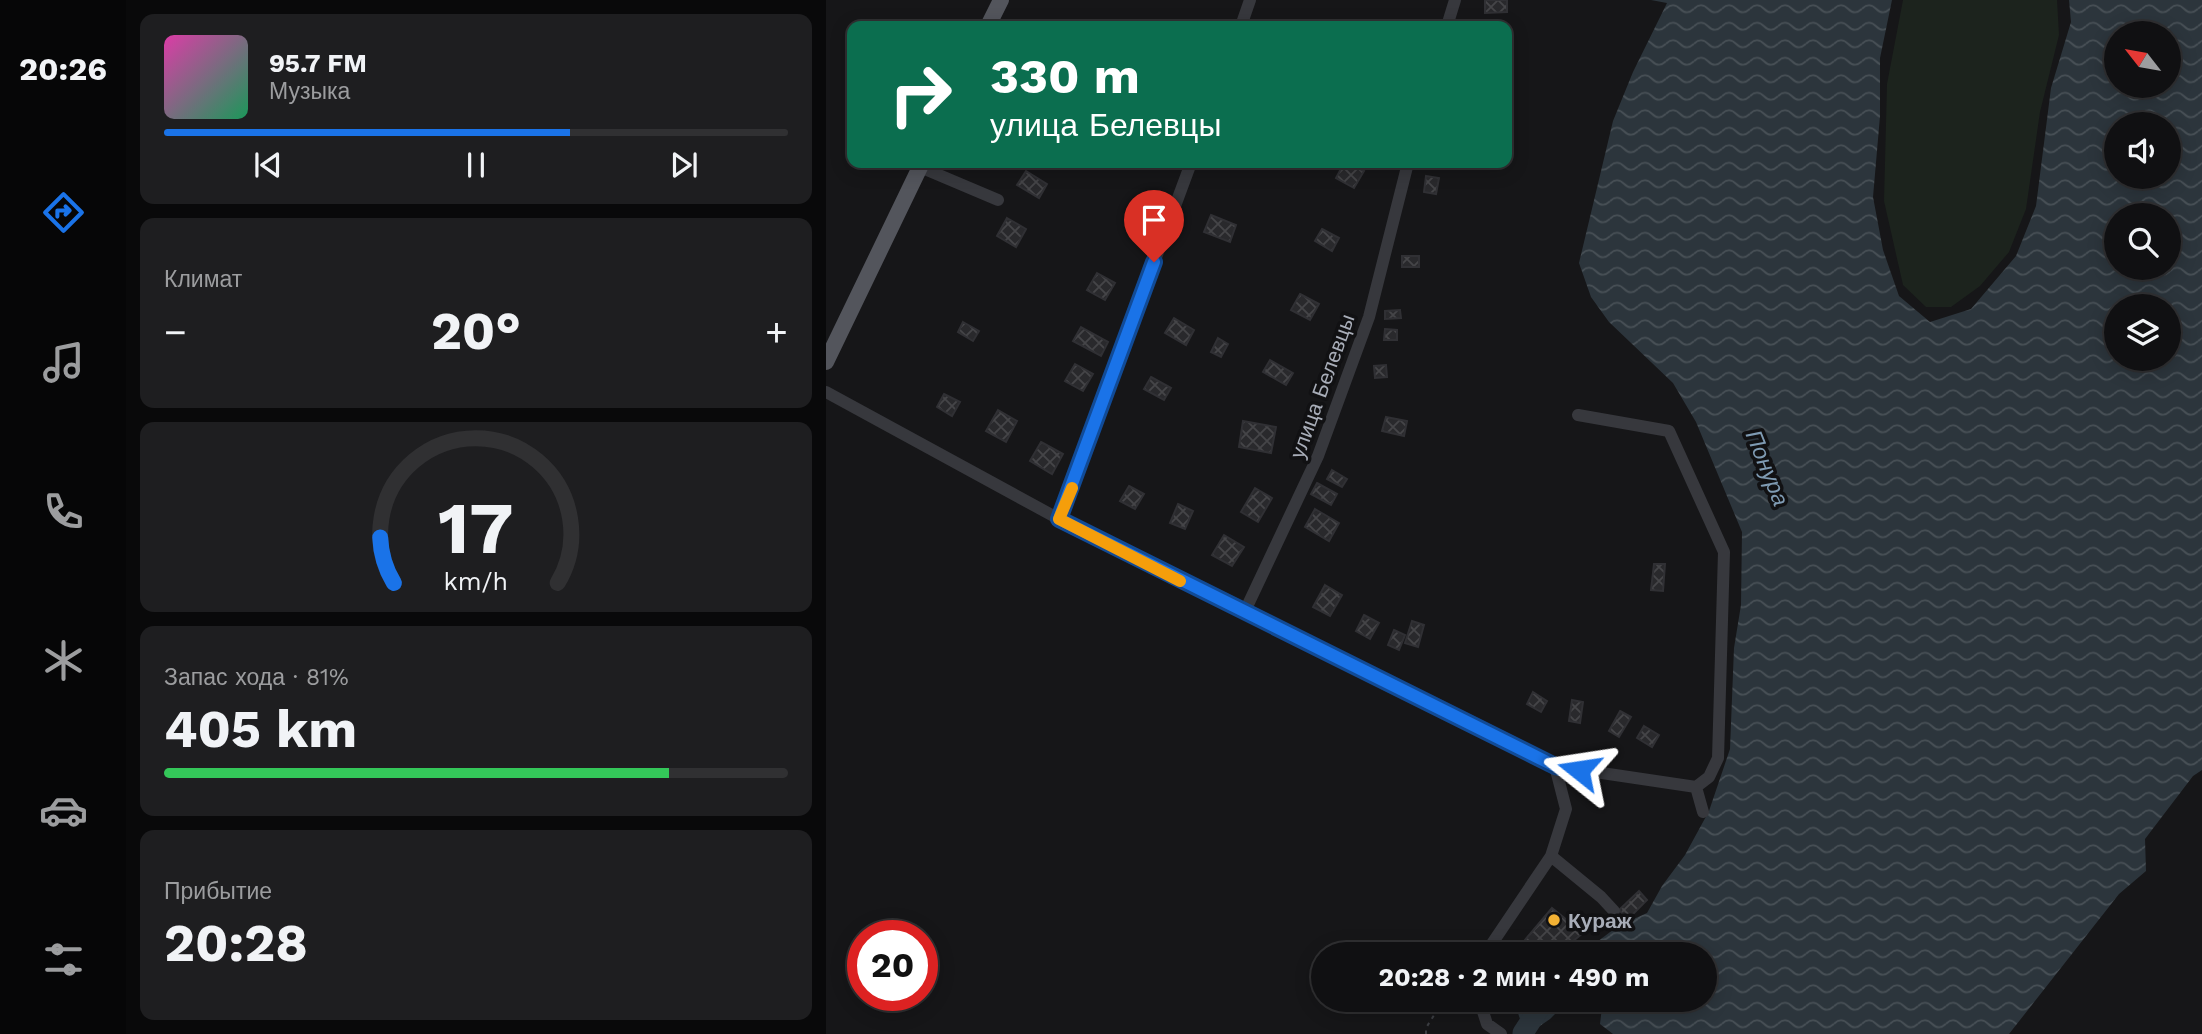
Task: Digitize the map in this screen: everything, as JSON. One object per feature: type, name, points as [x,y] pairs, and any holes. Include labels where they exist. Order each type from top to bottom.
[{"type":"main road","points":[[990,21],[1001,0]]},
{"type":"main road","points":[[826,362],[920,168]]},
{"type":"street","points":[[1243,21],[1250,0]]},
{"type":"street","points":[[1449,21],[1455,0]]},
{"type":"street","points":[[928,168],[998,200]]},
{"type":"street","points":[[1059,519],[1189,168]]},
{"type":"street","name":"улица Белевцы","points":[[1244,613],[1318,456],[1346,380],[1369,317],[1407,168]]},
{"type":"street","points":[[826,392],[1059,519],[1555,766],[1696,787],[1709,777],[1718,758],[1724,552],[1669,431],[1578,415]]},
{"type":"street","points":[[1493,942],[1551,856],[1566,809],[1555,766]]},
{"type":"street","points":[[1696,787],[1703,812]]},
{"type":"street","points":[[1551,856],[1614,911]]},
{"type":"street","points":[[1483,1012],[1487,1024],[1501,1034]]},
{"type":"path","points":[[1426,1034],[1426,1028],[1436,1012]]},
{"type":"shaded area","points":[[1903,0],[2057,0],[2059,35],[2040,112],[2026,209],[2009,252],[1980,286],[1951,307],[1926,307],[1903,285],[1884,201],[1887,84]]},
{"type":"water","points":[[1651,0],[1892,0],[1880,58],[1880,116],[1873,197],[1883,250],[1899,296],[1930,322],[1971,309],[2016,256],[2036,206],[2051,88],[2071,22],[2069,0],[2202,0],[2202,770],[2193,776],[2145,839],[2146,871],[2119,894],[2009,1034],[1613,1034],[1600,1024],[1601,1012],[1717,1012],[1717,942],[1597,942],[1618,926],[1647,913],[1662,886],[1685,855],[1709,811],[1730,749],[1734,648],[1741,605],[1742,532],[1696,422],[1673,383],[1609,322],[1591,297],[1579,263],[1613,121],[1633,72],[1667,3]]},
{"type":"water","points":[[1518,1012],[1557,1012],[1534,1030],[1521,1022]]},
{"type":"building","points":[[1485,0],[1507,0],[1507,12],[1485,13]]},
{"type":"building","points":[[1341,168],[1358,168],[1364,171],[1354,188],[1336,178]]},
{"type":"building","points":[[1026,171],[1047,184],[1039,198],[1017,185]]},
{"type":"building","points":[[1426,176],[1439,178],[1436,194],[1424,192]]},
{"type":"building","points":[[1211,215],[1236,225],[1230,242],[1204,232]]},
{"type":"building","points":[[1007,218],[1026,229],[1016,247],[997,236]]},
{"type":"building","points":[[1322,229],[1339,238],[1332,251],[1315,241]]},
{"type":"building","points":[[1402,256],[1419,256],[1419,267],[1402,267]]},
{"type":"building","points":[[1097,273],[1115,283],[1105,300],[1087,290]]},
{"type":"building","points":[[1300,294],[1319,304],[1310,320],[1291,310]]},
{"type":"building","points":[[1400,310],[1401,318],[1385,319],[1385,311]]},
{"type":"building","points":[[1174,318],[1194,330],[1186,345],[1165,333]]},
{"type":"building","points":[[963,322],[979,331],[973,341],[958,332]]},
{"type":"building","points":[[1081,327],[1108,342],[1101,356],[1073,341]]},
{"type":"building","points":[[1385,329],[1397,330],[1397,340],[1384,340]]},
{"type":"building","points":[[1218,338],[1228,344],[1221,357],[1211,352]]},
{"type":"building","points":[[1270,360],[1293,373],[1286,385],[1263,372]]},
{"type":"building","points":[[1075,364],[1093,374],[1083,391],[1065,381]]},
{"type":"building","points":[[1386,365],[1387,377],[1375,378],[1374,366]]},
{"type":"building","points":[[1151,377],[1171,388],[1164,400],[1144,389]]},
{"type":"building","points":[[944,394],[960,402],[952,416],[937,407]]},
{"type":"building","points":[[998,410],[1017,421],[1006,442],[986,431]]},
{"type":"building","points":[[1386,417],[1407,421],[1404,436],[1382,431]]},
{"type":"building","points":[[1243,421],[1276,427],[1271,453],[1239,447]]},
{"type":"building","points":[[1041,442],[1063,454],[1052,474],[1030,461]]},
{"type":"building","points":[[1332,470],[1347,479],[1342,487],[1327,479]]},
{"type":"building","points":[[1317,483],[1337,494],[1331,505],[1311,494]]},
{"type":"building","points":[[1129,486],[1144,494],[1135,509],[1120,501]]},
{"type":"building","points":[[1255,488],[1272,498],[1258,522],[1241,512]]},
{"type":"building","points":[[1178,504],[1193,511],[1185,529],[1170,523]]},
{"type":"building","points":[[1315,509],[1339,523],[1329,541],[1305,527]]},
{"type":"building","points":[[1224,535],[1244,547],[1232,566],[1212,555]]},
{"type":"building","points":[[1654,564],[1665,564],[1663,591],[1651,590]]},
{"type":"building","points":[[1325,585],[1342,595],[1330,616],[1313,607]]},
{"type":"building","points":[[1364,615],[1379,623],[1370,639],[1356,631]]},
{"type":"building","points":[[1412,621],[1424,625],[1418,647],[1405,643]]},
{"type":"building","points":[[1394,630],[1405,635],[1399,650],[1388,645]]},
{"type":"building","points":[[1533,692],[1547,701],[1541,712],[1527,704]]},
{"type":"building","points":[[1572,700],[1583,702],[1580,723],[1569,721]]},
{"type":"building","points":[[1620,711],[1631,717],[1619,737],[1609,731]]},
{"type":"building","points":[[1644,726],[1659,735],[1652,747],[1637,738]]},
{"type":"building","points":[[1639,891],[1647,900],[1628,919],[1619,910]]},
{"type":"building","name":"Кураж","points":[[1552,908],[1583,933],[1572,942],[1523,942]]},
{"type":"waterway","name":"Понура","points":[[1523,1033],[1537,1012]]},
{"type":"slow traffic","points":[[1072,488],[1059,519],[1180,581]]},
{"type":"place","name":"Кураж","points":[[1554,920]]},
{"type":"route","points":[[1154,262],[1059,519],[1555,766],[1579,770]]}]
